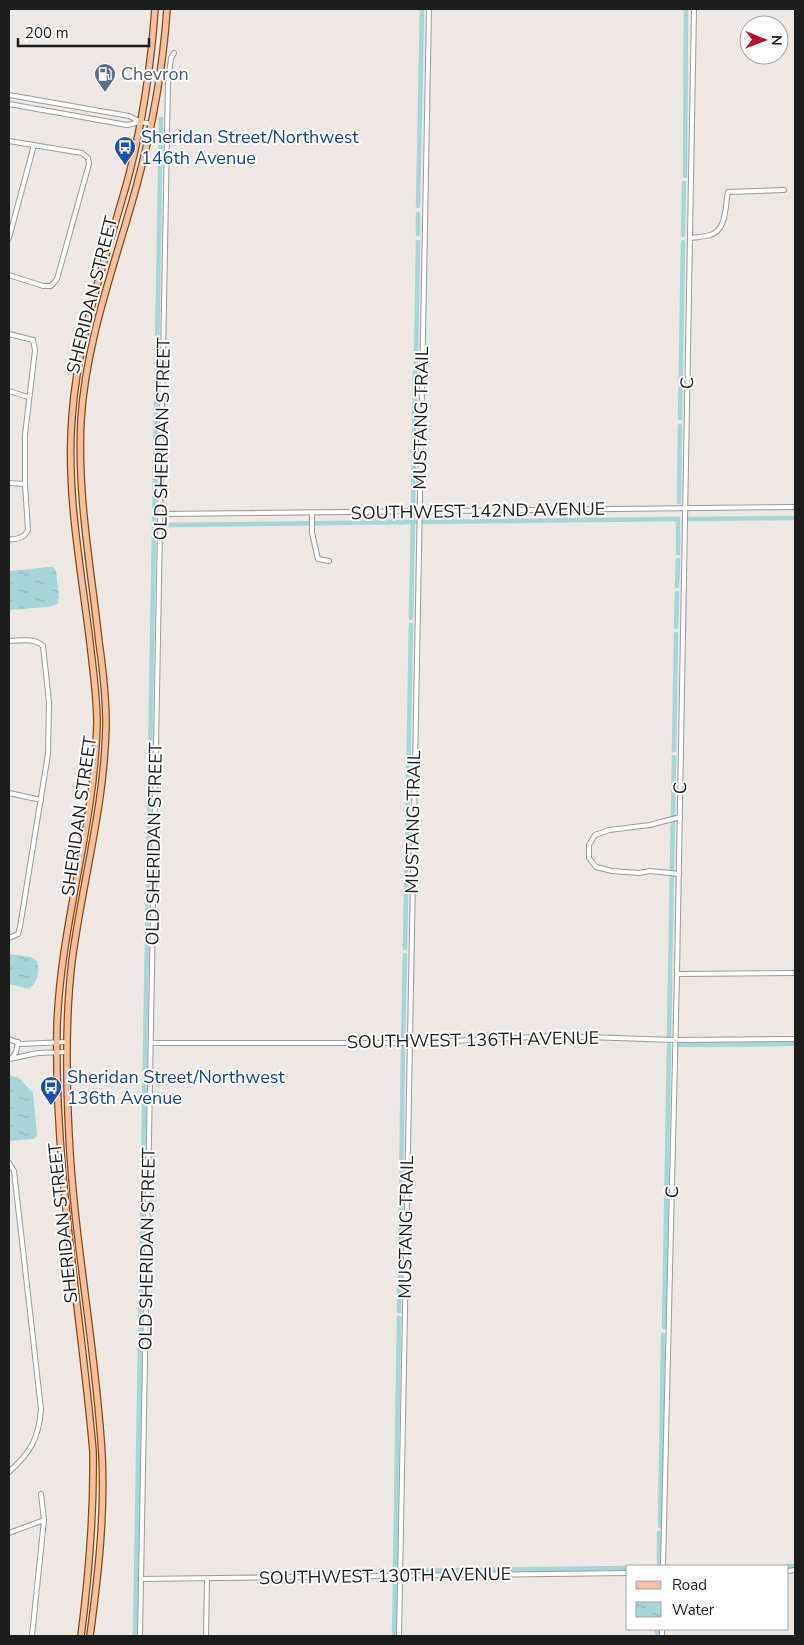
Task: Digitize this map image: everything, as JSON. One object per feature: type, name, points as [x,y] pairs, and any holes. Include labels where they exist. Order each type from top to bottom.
[{"type":"main road","name":"SHERIDAN STREET","points":[[81,1636],[92,1531],[94,1497],[93,1451],[62,1158],[57,1042],[58,1004],[63,960],[92,782],[97,721],[96,687],[70,464],[72,418],[77,374],[87,324],[141,122],[150,63],[155,9]]},
{"type":"main road","points":[[163,9],[166,21]]},
{"type":"main road","name":"SHERIDAN STREET","points":[[90,1636],[101,1535],[103,1496],[102,1453],[74,1199],[69,1138],[66,1042],[72,961],[101,784],[106,720],[105,689],[83,511],[80,465],[81,419],[90,351],[137,184],[151,124],[161,63],[166,9]]},
{"type":"street","name":"MUSTANG TRAIL","points":[[399,1636],[429,9]]},
{"type":"street","name":"C","points":[[664,1565],[677,974],[676,874],[694,9]]},
{"type":"street","name":"OLD SHERIDAN STREET","points":[[140,1636],[168,82],[171,58],[174,53]]},
{"type":"street","points":[[9,95],[129,116],[141,122],[151,124]]},
{"type":"street","points":[[9,104],[127,125],[141,122]]},
{"type":"street","points":[[9,141],[82,153],[88,158],[57,279],[51,286],[43,286],[9,275]]},
{"type":"street","points":[[9,238],[34,145]]},
{"type":"street","points":[[690,238],[712,235],[717,232],[721,226],[728,192],[784,190]]},
{"type":"street","points":[[9,334],[33,340],[35,350],[25,435],[24,484],[28,530],[25,535],[16,540],[9,539]]},
{"type":"street","points":[[9,391],[28,397]]},
{"type":"street","points":[[9,483],[24,484]]},
{"type":"street","name":"SOUTHWEST 142ND AVENUE","points":[[160,514],[795,507]]},
{"type":"street","points":[[312,513],[312,533],[318,559],[329,561]]},
{"type":"street","points":[[9,641],[38,641],[43,646],[49,702],[48,754],[41,800],[18,934],[9,938]]},
{"type":"street","points":[[9,793],[41,800]]},
{"type":"street","points":[[676,874],[650,871],[639,873],[612,871],[596,867],[589,858],[590,845],[595,835],[608,830],[650,825],[678,817]]},
{"type":"street","points":[[677,974],[795,973]]},
{"type":"street","name":"SOUTHWEST 136TH AVENUE","points":[[151,1043],[409,1043],[558,1036],[675,1040],[795,1039]]},
{"type":"street","points":[[9,1039],[21,1044],[66,1042]]},
{"type":"street","points":[[11,1059],[16,1052],[18,1042]]},
{"type":"street","points":[[11,1059],[38,1053],[66,1052]]},
{"type":"street","points":[[9,1163],[14,1171],[41,1410],[40,1426],[36,1440],[24,1458],[9,1472]]},
{"type":"street","points":[[32,1636],[44,1520],[41,1494]]},
{"type":"street","points":[[9,1533],[44,1520]]},
{"type":"street","name":"SOUTHWEST 130TH AVENUE","points":[[141,1579],[626,1573]]},
{"type":"street","points":[[206,1636],[207,1578]]},
{"type":"water","points":[[53,567],[56,571],[58,604],[48,607],[9,610],[9,571]]},
{"type":"water","points":[[9,954],[31,957],[37,961],[37,976],[29,989],[9,984]]},
{"type":"water","points":[[9,1075],[19,1078],[33,1093],[37,1135],[34,1139],[9,1141]]},
{"type":"waterway","points":[[418,206],[422,9]]},
{"type":"waterway","points":[[685,176],[686,9]]},
{"type":"waterway","points":[[135,1636],[161,119]]},
{"type":"waterway","points":[[683,235],[684,183]]},
{"type":"waterway","points":[[418,214],[418,234]]},
{"type":"waterway","points":[[416,363],[418,242]]},
{"type":"waterway","points":[[680,418],[683,242]]},
{"type":"waterway","points":[[413,508],[415,371]]},
{"type":"waterway","points":[[679,502],[680,426]]},
{"type":"waterway","points":[[411,618],[413,515]]},
{"type":"waterway","points":[[689,519],[795,518]]},
{"type":"waterway","points":[[424,522],[678,519],[678,553]]},
{"type":"waterway","points":[[166,525],[415,522]]},
{"type":"waterway","points":[[677,586],[678,560]]},
{"type":"waterway","points":[[676,627],[677,593]]},
{"type":"waterway","points":[[405,948],[411,625]]},
{"type":"waterway","points":[[674,750],[676,634]]},
{"type":"waterway","points":[[669,1036],[674,757]]},
{"type":"waterway","points":[[403,1039],[405,955]]},
{"type":"waterway","points":[[679,1045],[795,1044]]},
{"type":"waterway","points":[[400,1277],[403,1045]]},
{"type":"waterway","points":[[664,1327],[669,1045]]},
{"type":"waterway","points":[[399,1284],[399,1311]]},
{"type":"waterway","points":[[395,1571],[399,1318]]},
{"type":"waterway","points":[[660,1526],[663,1335]]},
{"type":"waterway","points":[[659,1533],[659,1565]]},
{"type":"waterway","points":[[789,1566],[795,1566]]},
{"type":"waterway","points":[[405,1571],[626,1568]]},
{"type":"waterway","points":[[394,1636],[395,1582]]},
{"type":"waterway","points":[[657,1630],[657,1636]]},
{"type":"place","name":"Chevron","points":[[105,93]]},
{"type":"place","name":"Sheridan Street/Northwest 146th Avenue","points":[[125,166]]},
{"type":"place","name":"Sheridan Street/Northwest 136th Avenue","points":[[51,1106]]}]
